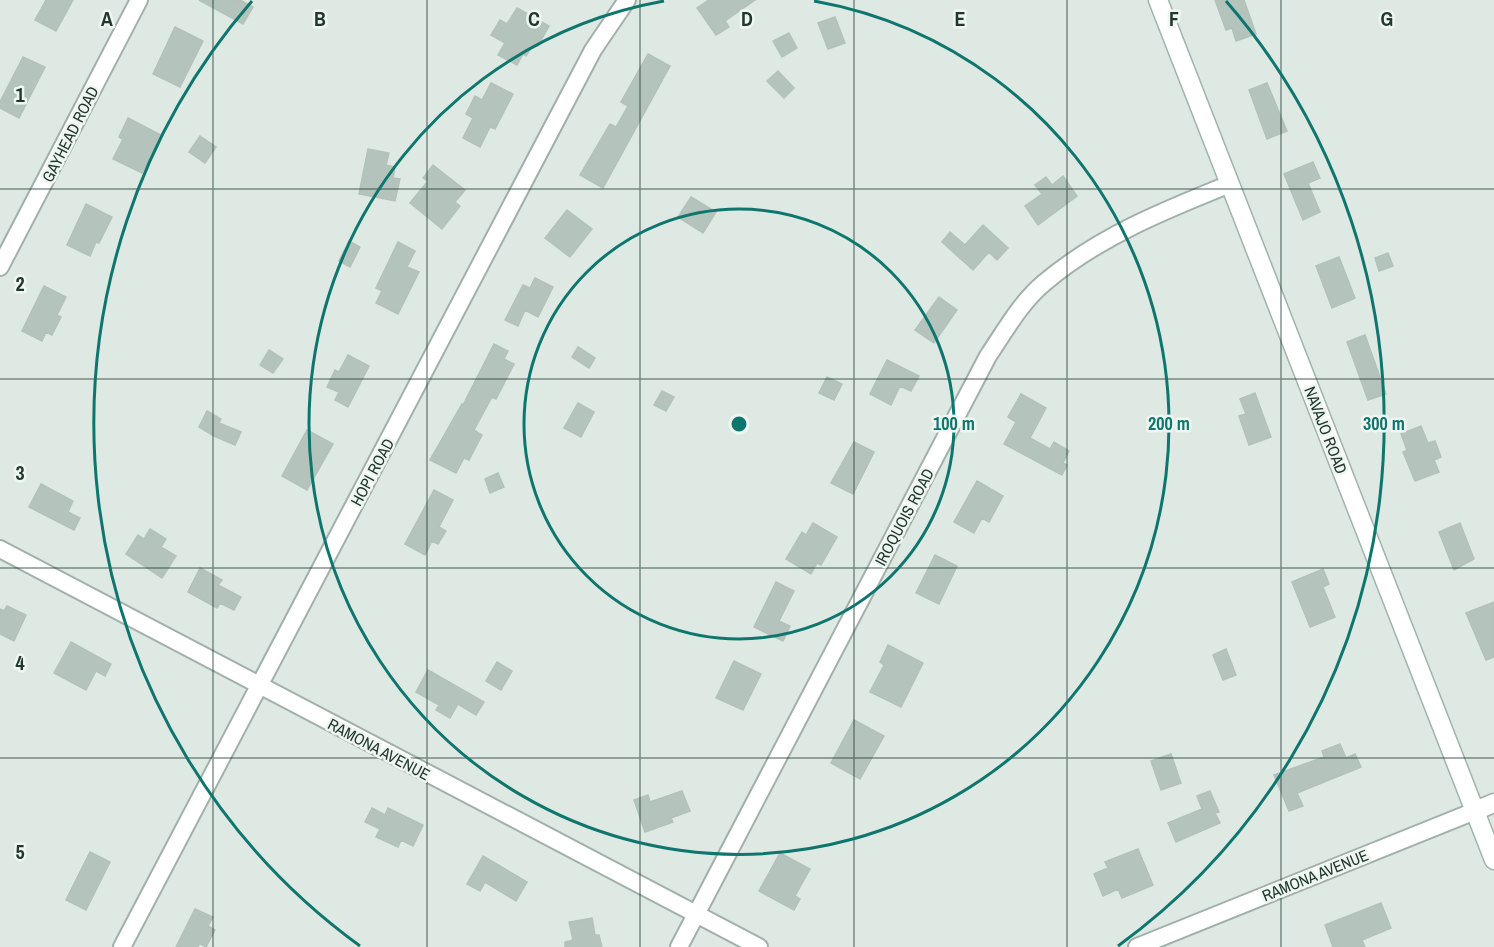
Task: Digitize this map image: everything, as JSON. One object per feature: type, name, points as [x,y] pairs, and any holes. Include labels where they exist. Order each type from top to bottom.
[{"type":"main road","name":"NAVAJO ROAD","points":[[1158,0],[1494,860]]},
{"type":"main road","name":"RAMONA AVENUE","points":[[1475,811],[1494,803]]},
{"type":"street","name":"GAYHEAD ROAD","points":[[0,267],[139,0]]},
{"type":"street","name":"HOPI ROAD","points":[[122,947],[593,50],[627,0]]},
{"type":"street","name":"IROQUOIS ROAD","points":[[679,947],[988,356],[1014,317],[1043,284],[1085,253],[1139,222],[1230,184]]},
{"type":"street","name":"RAMONA AVENUE","points":[[0,549],[759,947]]},
{"type":"street","name":"RAMONA AVENUE","points":[[1137,947],[1475,811]]},
{"type":"building","points":[[46,0],[73,0],[56,31],[35,20]]},
{"type":"building","points":[[199,0],[240,0],[253,7],[243,24]]},
{"type":"building","points":[[709,0],[755,0],[725,21],[729,27],[716,35],[697,8]]},
{"type":"building","points":[[1215,0],[1244,0],[1256,34],[1236,41],[1232,28],[1226,30]]},
{"type":"building","points":[[517,8],[549,26],[538,46],[534,43],[526,56],[523,54],[517,65],[498,55],[505,43],[491,35],[500,20],[507,24]]},
{"type":"building","points":[[835,17],[845,43],[828,49],[818,23]]},
{"type":"building","points":[[175,27],[203,41],[180,87],[153,74]]},
{"type":"building","points":[[789,33],[797,48],[782,57],[773,41]]},
{"type":"building","points":[[648,54],[670,66],[603,188],[580,175],[610,124],[616,127],[628,106],[621,102]]},
{"type":"building","points":[[23,57],[45,67],[19,118],[0,108],[0,102]]},
{"type":"building","points":[[778,71],[794,88],[784,98],[767,81]]},
{"type":"building","points":[[491,83],[513,94],[495,129],[490,127],[480,147],[463,138],[473,118],[466,114],[475,96],[482,100]]},
{"type":"building","points":[[1267,83],[1287,131],[1267,139],[1249,90]]},
{"type":"building","points":[[128,118],[161,135],[142,173],[113,159],[123,139],[119,137]]},
{"type":"building","points":[[200,136],[216,147],[205,163],[189,152]]},
{"type":"building","points":[[368,149],[389,153],[386,165],[395,167],[393,178],[400,179],[395,201],[359,194]]},
{"type":"building","points":[[1313,162],[1320,178],[1308,183],[1320,212],[1303,220],[1284,174]]},
{"type":"building","points":[[433,165],[465,190],[455,202],[460,206],[442,229],[410,203],[428,181],[423,178]]},
{"type":"building","points":[[1063,176],[1077,196],[1038,225],[1025,206],[1042,194],[1035,185],[1046,177],[1052,185]]},
{"type":"building","points":[[691,197],[716,212],[703,233],[678,217]]},
{"type":"building","points":[[86,204],[112,217],[90,256],[67,245]]},
{"type":"building","points":[[567,210],[592,229],[570,257],[545,238]]},
{"type":"building","points":[[983,225],[1008,248],[997,260],[989,252],[973,270],[942,242],[950,232],[965,245]]},
{"type":"building","points":[[349,241],[360,247],[350,267],[339,261]]},
{"type":"building","points":[[398,242],[415,251],[407,267],[419,272],[398,314],[376,303],[382,291],[376,288]]},
{"type":"building","points":[[1388,253],[1393,266],[1379,271],[1375,258]]},
{"type":"building","points":[[1339,257],[1355,298],[1332,308],[1316,266]]},
{"type":"building","points":[[535,278],[553,287],[538,317],[525,310],[518,326],[505,320],[523,285],[530,288]]},
{"type":"building","points":[[44,286],[66,297],[57,315],[61,317],[52,335],[46,332],[42,341],[22,331]]},
{"type":"building","points":[[939,297],[957,310],[934,343],[915,330]]},
{"type":"building","points":[[1365,335],[1386,394],[1368,400],[1347,342]]},
{"type":"building","points":[[494,344],[508,351],[504,359],[514,364],[496,399],[492,397],[474,430],[482,435],[469,460],[464,458],[456,473],[430,460],[463,405]]},
{"type":"building","points":[[578,347],[595,358],[589,368],[572,357]]},
{"type":"building","points":[[269,350],[283,359],[273,373],[260,365]]},
{"type":"building","points":[[348,355],[369,366],[348,407],[335,400],[339,392],[327,387],[335,370],[339,372]]},
{"type":"building","points":[[887,360],[919,376],[911,391],[900,386],[891,405],[870,394]]},
{"type":"building","points":[[827,377],[842,384],[834,400],[819,393]]},
{"type":"building","points":[[662,391],[674,397],[666,411],[654,405]]},
{"type":"building","points":[[1255,393],[1271,437],[1249,445],[1239,416],[1246,414],[1240,399]]},
{"type":"building","points":[[1021,394],[1046,408],[1030,438],[1050,449],[1054,442],[1069,451],[1063,463],[1067,465],[1062,475],[1004,444],[1016,422],[1008,417]]},
{"type":"building","points":[[578,403],[594,412],[581,437],[564,428]]},
{"type":"building","points":[[207,411],[221,419],[219,423],[241,432],[235,445],[199,427]]},
{"type":"building","points":[[1421,426],[1428,443],[1435,441],[1441,457],[1434,460],[1439,472],[1415,481],[1403,452],[1407,450],[1401,434]]},
{"type":"building","points":[[307,430],[333,444],[307,490],[282,476]]},
{"type":"building","points":[[854,442],[874,452],[853,494],[831,483]]},
{"type":"building","points":[[498,473],[504,487],[490,493],[485,479]]},
{"type":"building","points":[[977,481],[1003,496],[989,522],[982,518],[974,533],[954,522]]},
{"type":"building","points":[[41,484],[73,501],[68,512],[80,518],[74,530],[29,507]]},
{"type":"building","points":[[434,490],[453,500],[439,527],[446,531],[438,544],[432,541],[425,555],[405,544]]},
{"type":"building","points":[[813,523],[837,537],[821,565],[817,563],[811,574],[786,559],[802,532],[806,535]]},
{"type":"building","points":[[1460,523],[1474,559],[1454,570],[1439,532]]},
{"type":"building","points":[[150,529],[166,539],[161,547],[176,556],[162,578],[126,554],[138,535],[144,539]]},
{"type":"building","points":[[935,555],[957,566],[939,604],[916,593]]},
{"type":"building","points":[[200,568],[222,580],[218,585],[241,597],[234,610],[220,603],[217,608],[188,592]]},
{"type":"building","points":[[1323,569],[1329,584],[1323,587],[1335,617],[1310,627],[1292,582]]},
{"type":"building","points":[[776,582],[794,591],[779,621],[790,626],[783,641],[754,627]]},
{"type":"building","points":[[1494,602],[1494,657],[1486,660],[1466,613]]},
{"type":"building","points":[[7,606],[26,615],[14,641],[0,634],[0,609],[4,611]]},
{"type":"building","points":[[71,642],[111,664],[105,676],[96,671],[86,690],[54,673]]},
{"type":"building","points":[[888,645],[923,663],[901,707],[870,692],[884,665],[880,662]]},
{"type":"building","points":[[1226,649],[1236,675],[1223,680],[1213,655]]},
{"type":"building","points":[[734,661],[761,674],[743,710],[716,698]]},
{"type":"building","points":[[497,662],[512,671],[501,690],[486,681]]},
{"type":"building","points":[[428,670],[484,702],[476,715],[458,704],[450,718],[436,710],[439,705],[416,692]]},
{"type":"building","points":[[854,720],[884,736],[860,779],[831,763]]},
{"type":"building","points":[[1340,744],[1346,758],[1355,754],[1361,767],[1297,793],[1303,806],[1289,811],[1274,775],[1324,757],[1322,751]]},
{"type":"building","points":[[1171,754],[1181,783],[1161,790],[1151,761]]},
{"type":"building","points":[[682,791],[690,811],[671,818],[673,822],[645,832],[634,800],[648,795],[650,802]]},
{"type":"building","points":[[1210,791],[1219,812],[1215,813],[1220,823],[1176,842],[1168,823],[1202,809],[1197,796]]},
{"type":"building","points":[[372,808],[385,815],[388,808],[423,825],[413,846],[401,840],[398,847],[376,837],[380,829],[365,822]]},
{"type":"building","points":[[1138,849],[1153,885],[1122,898],[1118,889],[1103,896],[1094,874],[1108,868],[1105,862]]},
{"type":"building","points":[[90,852],[110,862],[86,910],[66,900]]},
{"type":"building","points":[[780,853],[810,869],[795,896],[800,899],[794,910],[759,891]]},
{"type":"building","points":[[483,856],[527,882],[516,901],[485,882],[480,891],[467,884]]},
{"type":"building","points":[[1381,903],[1391,928],[1362,940],[1365,947],[1333,947],[1325,925]]},
{"type":"building","points":[[195,909],[213,917],[208,926],[215,930],[206,947],[199,943],[198,947],[176,947]]},
{"type":"building","points":[[592,918],[595,935],[599,935],[602,947],[565,947],[565,942],[573,940],[569,922]]}]
